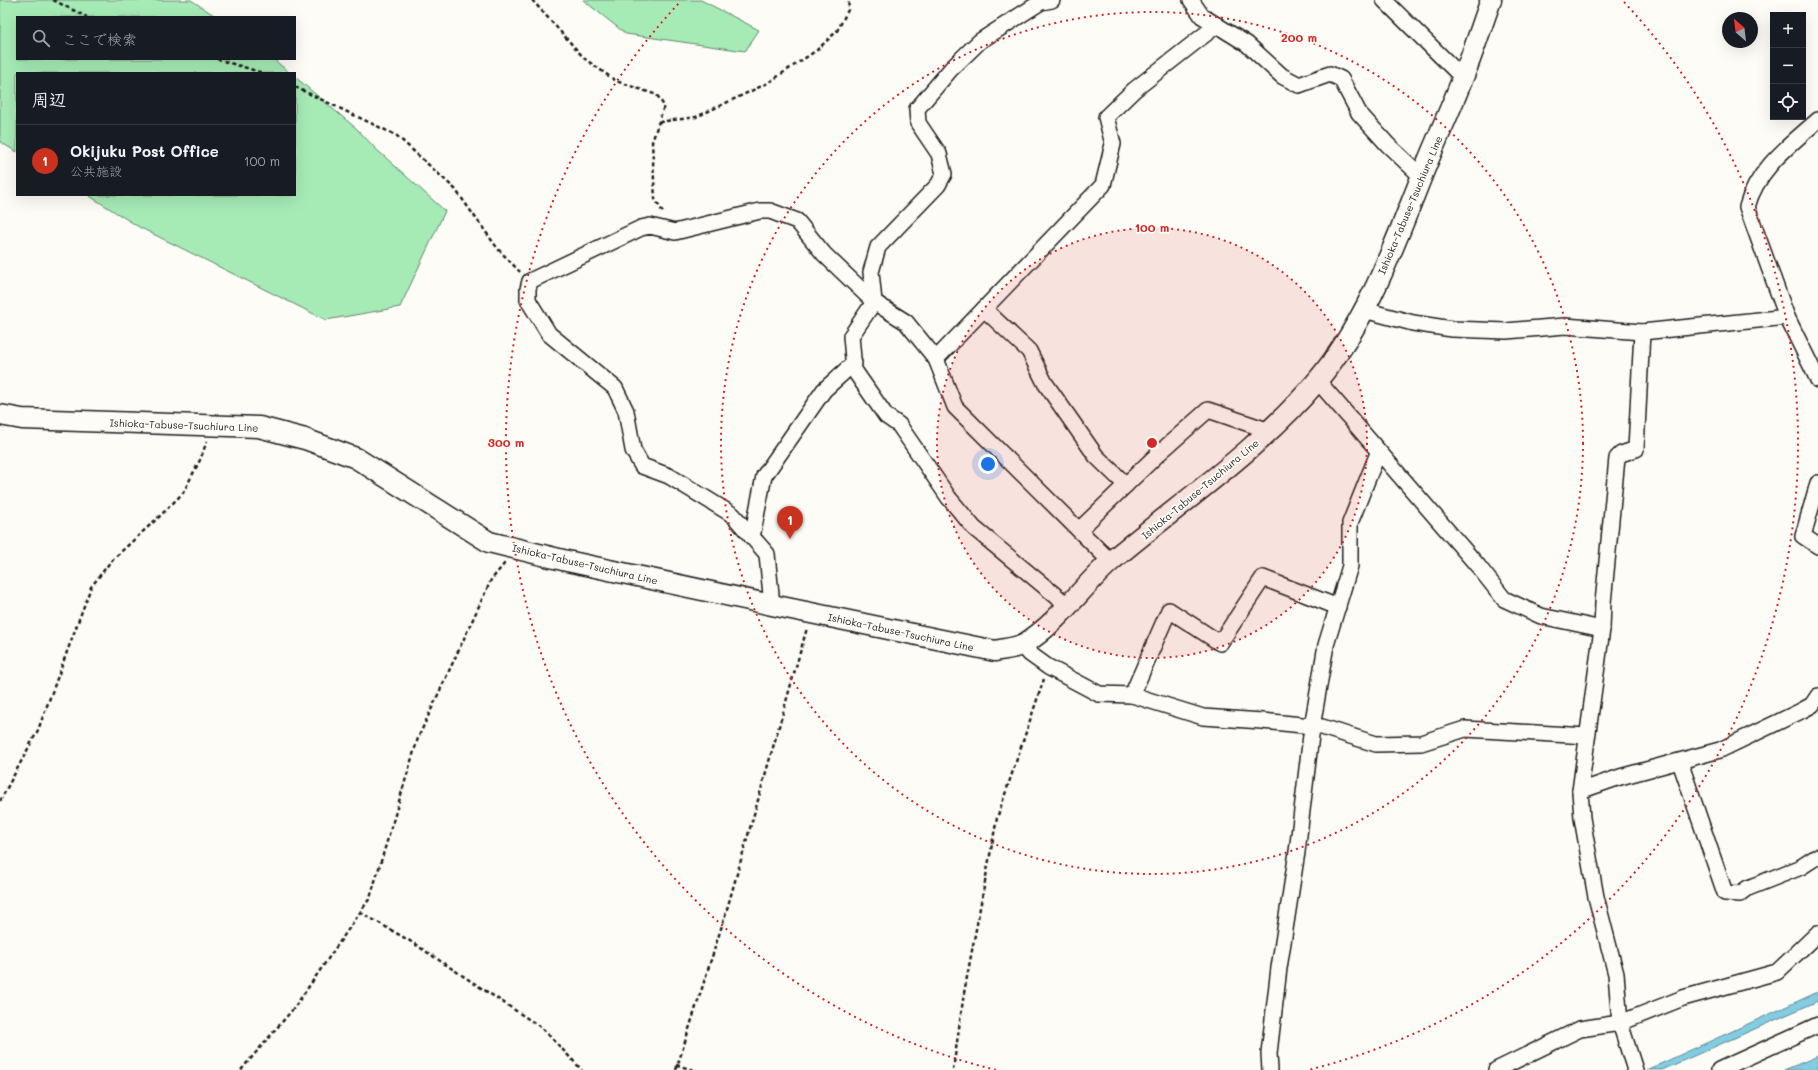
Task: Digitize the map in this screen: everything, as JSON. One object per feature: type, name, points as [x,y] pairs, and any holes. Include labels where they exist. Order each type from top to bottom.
[{"type":"main road","name":"Ishioka-Tabuse-Tsuchiura Line","points":[[0,415],[22,419],[259,427],[305,439],[356,458],[489,542],[772,606],[996,651],[1022,645],[1046,628],[1111,562],[1186,502],[1270,430],[1317,380],[1343,345],[1364,310],[1395,246],[1421,176],[1463,78],[1491,0]]},
{"type":"street","points":[[1052,0],[1041,2],[980,41],[951,69],[917,109],[918,123],[939,154],[944,174],[938,185],[878,247],[871,272],[874,302],[851,336],[854,370],[886,416],[899,425],[949,498],[974,528],[1068,605]]},
{"type":"street","points":[[1191,0],[1202,16],[1247,44],[1282,76],[1299,86],[1330,74],[1341,79],[1359,113],[1388,145],[1421,176]]},
{"type":"street","points":[[1384,0],[1463,78]]},
{"type":"street","points":[[936,359],[1103,185],[1113,144],[1106,117],[1134,90],[1217,25]]},
{"type":"street","points":[[1816,371],[1788,317],[1747,207],[1751,193],[1769,164],[1818,120]]},
{"type":"street","points":[[772,606],[767,554],[733,515],[669,476],[642,466],[633,450],[626,411],[615,388],[549,334],[528,300],[530,281],[641,228],[650,226],[675,232],[760,210],[770,211],[797,221],[824,254],[874,302],[906,322],[936,359],[955,407],[1111,562]]},
{"type":"street","points":[[984,308],[1029,351],[1045,383],[1096,456],[1126,485]]},
{"type":"street","points":[[1364,310],[1413,323],[1452,329],[1506,331],[1565,326],[1642,332],[1788,317]]},
{"type":"street","points":[[1635,1068],[1620,1023],[1616,974],[1596,897],[1582,818],[1580,791],[1602,630],[1603,602],[1617,458],[1621,454],[1636,449],[1642,332]]},
{"type":"street","points":[[752,537],[764,476],[824,390],[854,363]]},
{"type":"street","points":[[1317,380],[1378,453],[1433,514],[1504,599],[1541,616],[1602,630]]},
{"type":"street","points":[[1079,530],[1208,410],[1270,430]]},
{"type":"street","points":[[1270,1070],[1268,1053],[1279,968],[1297,852],[1312,727],[1326,645],[1350,566],[1350,522],[1378,453]]},
{"type":"street","points":[[1818,483],[1803,536],[1818,546]]},
{"type":"street","points":[[1132,695],[1169,610],[1220,642],[1263,578],[1338,607]]},
{"type":"street","points":[[1022,645],[1030,654],[1048,667],[1099,694],[1132,695],[1203,717],[1262,721],[1322,728],[1376,744],[1421,743],[1465,730],[1587,736]]},
{"type":"street","points":[[1580,791],[1620,777],[1720,750],[1816,705]]},
{"type":"street","points":[[1680,762],[1725,893],[1740,894],[1748,888],[1801,867],[1818,856]]},
{"type":"street","points":[[1496,1070],[1580,1029],[1620,1023],[1683,998],[1777,972],[1818,933]]},
{"type":"street","points":[[1719,1070],[1818,1025]]},
{"type":"path","points":[[53,0],[85,16]]},
{"type":"path","points":[[532,0],[585,59],[616,81],[657,95],[664,106],[652,142],[655,199],[675,232]]},
{"type":"path","points":[[659,122],[696,117],[768,83],[817,50],[837,31],[848,10],[849,0]]},
{"type":"path","points":[[220,60],[260,72]]},
{"type":"path","points":[[296,87],[396,135],[455,189],[498,249],[530,281]]},
{"type":"path","points":[[0,801],[38,730],[91,587],[111,561],[161,516],[183,493],[200,460],[212,426]]},
{"type":"path","points":[[241,1070],[294,1008],[370,898],[418,738],[491,580],[517,548]]},
{"type":"path","points":[[676,1070],[676,1065],[725,916],[811,613]]},
{"type":"path","points":[[953,1070],[964,993],[997,818],[1048,667]]},
{"type":"path","points":[[360,912],[410,941],[542,1028],[582,1070]]},
{"type":"path","points":[[676,1065],[694,1070]]},
{"type":"green space","points":[[0,0],[191,0],[215,16],[16,16],[16,60],[274,60],[289,72],[16,72],[16,151],[0,142]]},
{"type":"green space","points":[[583,0],[701,0],[759,30],[745,51],[626,34]]},
{"type":"green space","points":[[296,78],[357,129],[376,149],[445,211],[400,307],[326,320],[139,227],[90,196],[296,196]]},
{"type":"water","points":[[1818,992],[1818,1001],[1662,1070],[1647,1070]]},
{"type":"water","points":[[1818,1056],[1818,1070],[1784,1070]]},
{"type":"place","name":"Okijuku Post Office","points":[[790,539]]}]
